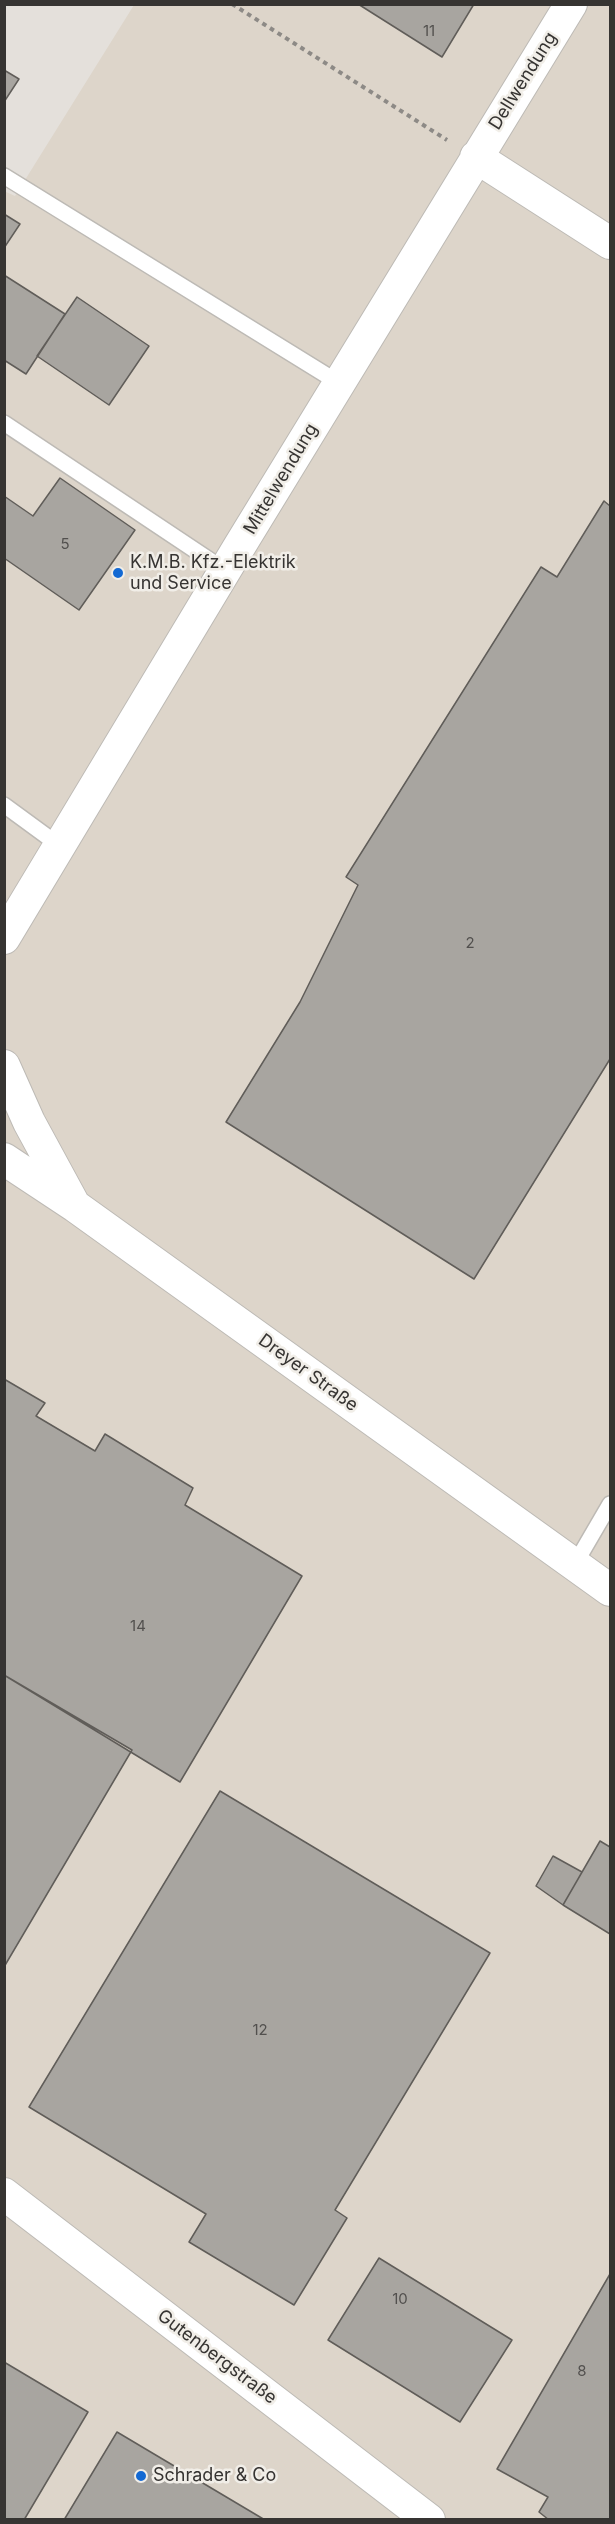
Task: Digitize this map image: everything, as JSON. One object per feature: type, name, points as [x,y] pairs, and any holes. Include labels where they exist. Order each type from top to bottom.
[{"type":"street","name":"Dellwendung","points":[[476,157],[571,4]]},
{"type":"street","points":[[476,157],[610,243]]},
{"type":"street","name":"Mittelwendung","points":[[4,938],[476,157]]},
{"type":"street","points":[[4,1066],[29,1122],[75,1206]]},
{"type":"street","name":"Dreyer Straße","points":[[4,1159],[75,1206],[610,1590]]},
{"type":"street","name":"Gutenbergstraße","points":[[4,2194],[429,2520]]},
{"type":"lane","points":[[4,176],[339,383]]},
{"type":"lane","points":[[4,423],[226,571]]},
{"type":"lane","points":[[4,805],[60,846]]},
{"type":"lane","points":[[575,1564],[610,1504]]},
{"type":"path","points":[[232,4],[476,157]]},
{"type":"shaded area","points":[[134,5],[610,5],[610,2519],[5,2519],[4,191],[15,196]]},
{"type":"building","points":[[358,4],[474,4],[442,57]]},
{"type":"building","points":[[4,70],[19,79],[4,102]]},
{"type":"building","points":[[4,214],[20,224],[4,248]]},
{"type":"building","points":[[4,275],[65,314],[26,374],[4,360]]},
{"type":"building","points":[[77,297],[149,346],[109,405],[37,356]]},
{"type":"building","points":[[60,478],[135,530],[79,610],[4,558],[4,496],[33,516]]},
{"type":"building","points":[[604,501],[610,506],[610,1059],[474,1279],[226,1122],[300,1002],[358,885],[346,877],[541,567],[557,577]]},
{"type":"building","points":[[4,1379],[45,1403],[36,1416],[95,1451],[105,1434],[193,1488],[185,1505],[302,1576],[180,1782],[4,1675]]},
{"type":"building","points":[[4,1675],[132,1750],[4,1967]]},
{"type":"building","points":[[220,1791],[490,1953],[335,2210],[347,2218],[294,2305],[189,2242],[206,2214],[29,2107]]},
{"type":"building","points":[[600,1841],[610,1847],[610,1934],[563,1905]]},
{"type":"building","points":[[553,1856],[582,1872],[563,1905],[536,1886]]},
{"type":"building","points":[[379,2258],[512,2340],[460,2422],[328,2340]]},
{"type":"building","points":[[610,2274],[610,2520],[549,2520],[539,2512],[548,2497],[497,2469]]},
{"type":"building","points":[[4,2362],[88,2412],[24,2520],[4,2520]]},
{"type":"building","name":"Schrader & Co","points":[[117,2432],[265,2520],[64,2520]]},
{"type":"place","name":"K.M.B. Kfz.-Elektrik und Service","points":[[118,573]]},
{"type":"place","name":"Schrader & Co","points":[[141,2476]]}]
